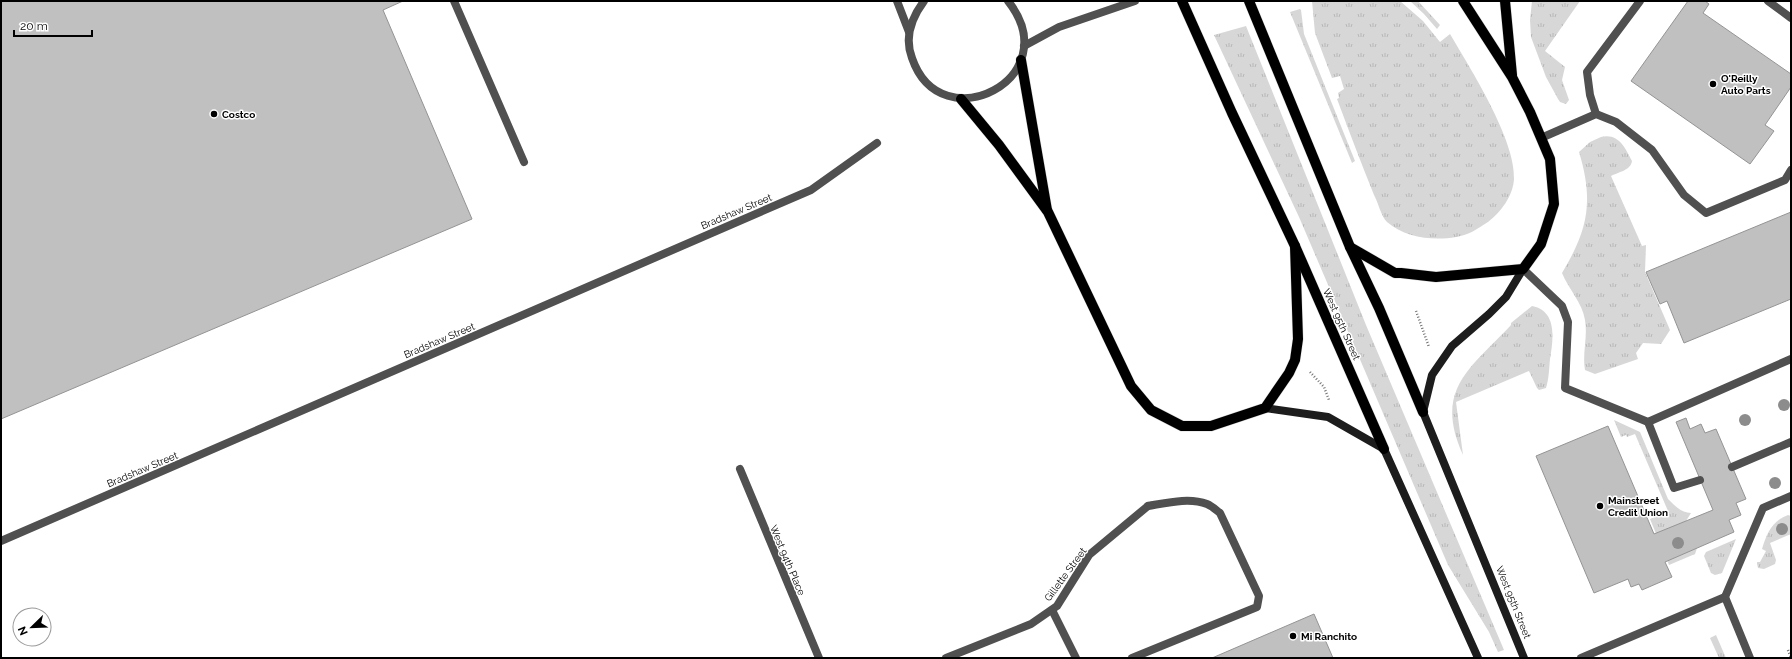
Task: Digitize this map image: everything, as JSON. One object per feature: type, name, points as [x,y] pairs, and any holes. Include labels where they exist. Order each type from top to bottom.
[{"type":"main road","name":"West 95th Street","points":[[1182,1],[1232,113],[1295,246],[1478,658]]},
{"type":"main road","name":"West 95th Street","points":[[1249,1],[1350,247],[1379,308],[1524,658]]},
{"type":"main road","points":[[1423,412],[1432,376],[1452,346],[1506,297],[1523,269],[1542,244],[1554,204],[1550,159],[1530,112],[1512,77],[1463,1]]},
{"type":"main road","points":[[1504,1],[1512,77]]},
{"type":"main road","points":[[1021,60],[1048,212]]},
{"type":"main road","points":[[961,98],[999,145],[1048,212],[1131,386],[1152,410],[1182,426],[1211,426],[1265,408],[1328,417],[1384,449]]},
{"type":"main road","points":[[1265,408],[1290,373],[1295,360],[1298,339],[1295,246]]},
{"type":"main road","points":[[1350,247],[1395,272],[1401,273],[1436,277],[1523,269]]},
{"type":"street","points":[[454,1],[524,162]]},
{"type":"street","points":[[897,1],[909,32]]},
{"type":"street","points":[[924,1],[915,13],[909,32],[909,51],[915,69],[927,83],[943,94],[961,98],[980,97],[998,90],[1012,77],[1021,60],[1024,46],[1023,28],[1016,12],[1008,1]]},
{"type":"street","points":[[1024,46],[1059,27],[1135,1]]},
{"type":"street","points":[[1596,114],[1590,95],[1587,72],[1640,1]]},
{"type":"street","points":[[1768,1],[1791,18]]},
{"type":"street","points":[[1541,138],[1596,114],[1616,122],[1652,150],[1684,194],[1706,213],[1785,180],[1791,170]]},
{"type":"street","name":"Bradshaw Street","points":[[1,542],[811,190],[877,143]]},
{"type":"street","points":[[1523,269],[1562,306],[1568,322],[1564,388],[1648,422],[1791,359]]},
{"type":"street","points":[[1648,422],[1674,488],[1700,480]]},
{"type":"street","points":[[1732,467],[1791,442]]},
{"type":"street","name":"West 94th Place","points":[[740,469],[819,658]]},
{"type":"street","points":[[1581,658],[1725,597],[1763,508],[1791,496]]},
{"type":"street","name":"Gillette Street","points":[[946,658],[1031,624],[1052,610],[1057,606],[1089,555],[1148,506],[1180,501],[1196,501],[1208,504],[1220,513],[1259,596],[1257,607],[1132,658]]},
{"type":"street","points":[[1725,597],[1750,658]]},
{"type":"street","points":[[1052,610],[1076,658]]},
{"type":"path","points":[[1416,311],[1430,349]]},
{"type":"path","points":[[1310,372],[1324,387],[1330,404]]},
{"type":"path","points":[[1788,650],[1791,658]]},
{"type":"green space","points":[[1312,1],[1400,1],[1423,21],[1440,42],[1450,34],[1480,85],[1500,125],[1513,163],[1514,179],[1509,197],[1502,208],[1488,222],[1465,235],[1438,239],[1420,237],[1402,232],[1387,222],[1381,213],[1337,99],[1339,98],[1338,93],[1344,89],[1340,76],[1332,78],[1315,33]]},
{"type":"green space","points":[[1410,1],[1418,1],[1440,25],[1437,29],[1424,14]]},
{"type":"green space","points":[[1532,1],[1580,1],[1545,51],[1565,67],[1562,80],[1569,100],[1566,104],[1560,102],[1546,77],[1531,37],[1530,20]]},
{"type":"green space","points":[[1300,9],[1304,34],[1355,161],[1352,163],[1290,12]]},
{"type":"green space","points":[[1246,26],[1366,325],[1504,650],[1498,652],[1489,632],[1448,565],[1299,217],[1214,35]]},
{"type":"green space","points":[[1607,136],[1617,139],[1624,147],[1632,161],[1627,169],[1611,176],[1642,246],[1646,245],[1645,272],[1670,330],[1661,344],[1643,343],[1636,353],[1638,359],[1595,374],[1585,370],[1585,320],[1581,307],[1562,273],[1578,243],[1586,215],[1586,186],[1584,170],[1579,152],[1590,142]]},
{"type":"green space","points":[[1532,306],[1540,309],[1546,314],[1552,327],[1552,343],[1546,388],[1539,390],[1537,388],[1529,371],[1456,402],[1463,455],[1455,432],[1452,413],[1454,396],[1461,381],[1482,354],[1511,325],[1511,323]]},
{"type":"green space","points":[[1614,420],[1640,432],[1668,499],[1681,510],[1691,513],[1686,521],[1697,548],[1695,554],[1669,565],[1650,519],[1668,511],[1635,434],[1627,437],[1626,435],[1621,437]]},
{"type":"green space","points":[[1788,515],[1791,516],[1791,534],[1770,543],[1776,560],[1775,564],[1764,569],[1758,568],[1757,562],[1760,562],[1766,551],[1762,549],[1768,533],[1774,524]]},
{"type":"green space","points":[[1736,539],[1722,573],[1715,575],[1711,573],[1704,556],[1706,552]]},
{"type":"green space","points":[[1716,635],[1726,658],[1719,658],[1710,638]]},
{"type":"building","name":"Costco","points":[[1,1],[403,1],[383,10],[472,219],[1,419]]},
{"type":"building","name":"O'Reilly Auto Parts","points":[[1688,1],[1705,1],[1709,4],[1703,13],[1791,74],[1791,87],[1765,125],[1774,131],[1750,164],[1631,81]]},
{"type":"building","points":[[1791,212],[1791,299],[1684,343],[1667,301],[1660,304],[1646,272]]},
{"type":"building","name":"Mainstreet Credit Union","points":[[1686,418],[1690,429],[1701,424],[1705,433],[1716,429],[1746,499],[1736,503],[1741,515],[1729,520],[1734,532],[1665,562],[1672,577],[1642,590],[1639,584],[1631,587],[1628,579],[1594,593],[1536,456],[1608,426],[1654,534],[1713,510],[1676,422]]},
{"type":"building","name":"Mi Ranchito","points":[[1314,614],[1333,658],[1212,658]]},
{"type":"place","name":"O'Reilly Auto Parts","points":[[1713,84]]},
{"type":"place","name":"Costco","points":[[214,114]]},
{"type":"place","name":"Mainstreet Credit Union","points":[[1600,506]]},
{"type":"place","name":"Mi Ranchito","points":[[1293,636]]}]
